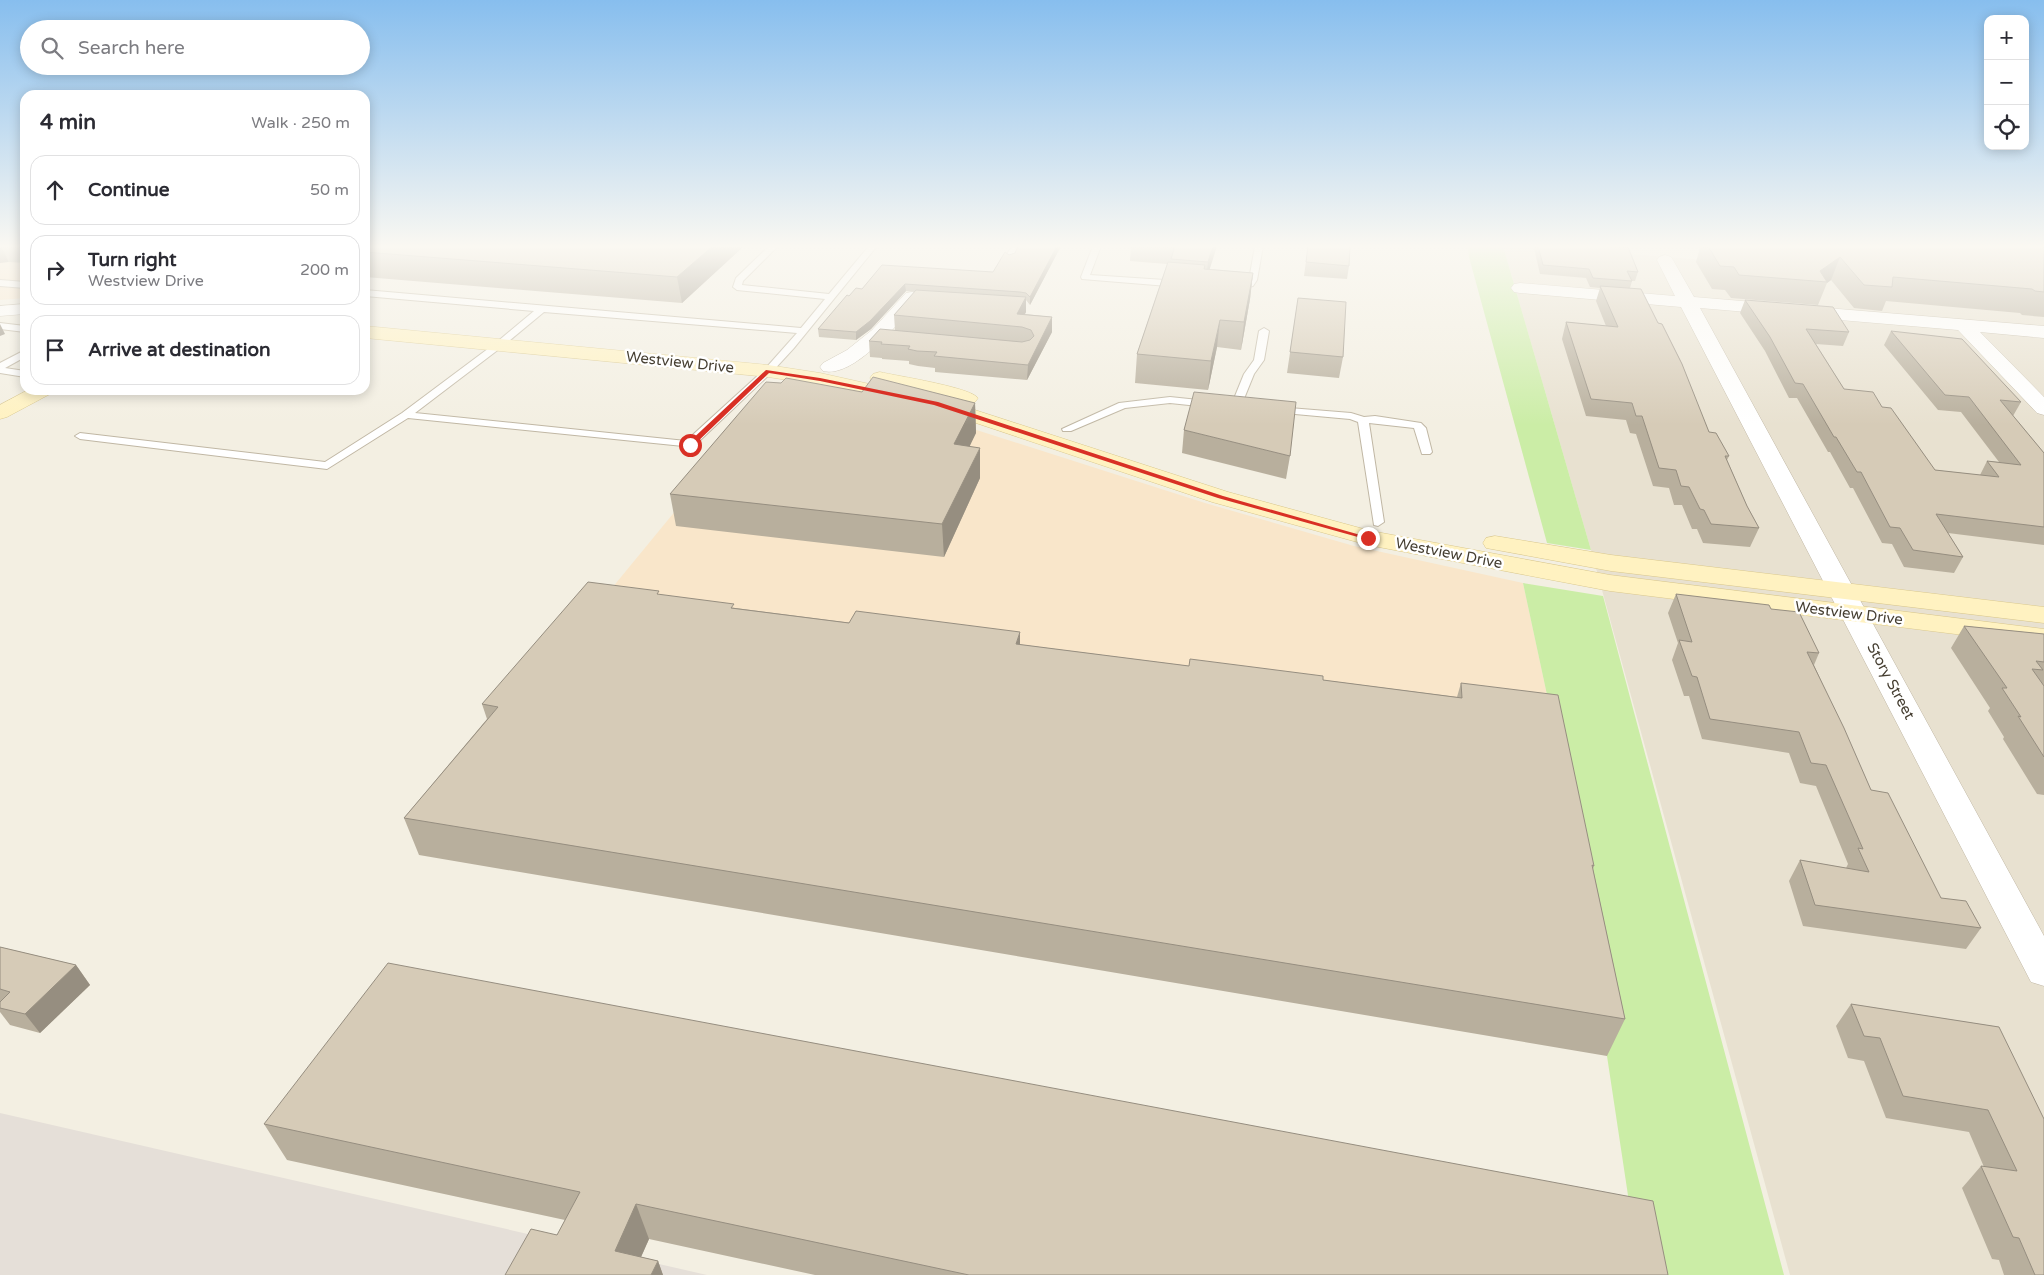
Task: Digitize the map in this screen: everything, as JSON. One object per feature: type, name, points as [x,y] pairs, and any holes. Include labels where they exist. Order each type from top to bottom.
[{"type":"main road","name":"Westview Drive","points":[[370,320],[507,338],[773,365],[830,368],[944,391],[1067,429],[1208,476],[1378,522],[2044,637]]},
{"type":"main road","name":"Westview Drive","points":[[370,332],[507,338]]},
{"type":"main road","name":"Westview Drive","points":[[773,365],[820,380],[936,404],[1220,497],[1368,538],[1610,583],[1848,603],[2044,615]]},
{"type":"main road","points":[[0,392],[20,382]]},
{"type":"main road","points":[[0,413],[34,395]]},
{"type":"street","points":[[830,368],[854,354],[877,336],[904,306]]},
{"type":"street","name":"Story Street","points":[[1689,306],[2044,971]]},
{"type":"street","points":[[1729,306],[2044,332]]},
{"type":"street","points":[[0,311],[20,309]]},
{"type":"street","points":[[1963,325],[2044,410]]},
{"type":"street","points":[[877,336],[896,338]]},
{"type":"lane","points":[[503,306],[802,331]]},
{"type":"lane","points":[[406,415],[690,445],[773,365],[824,306]]},
{"type":"lane","points":[[80,436],[327,466],[406,415],[542,309]]},
{"type":"lane","points":[[0,326],[20,328]]},
{"type":"lane","points":[[1067,429],[1123,405],[1170,400],[1232,406],[1249,374],[1259,360],[1264,331]]},
{"type":"lane","points":[[20,355],[0,367],[3,371],[20,373]]},
{"type":"lane","points":[[1265,409],[1351,416],[1363,420],[1375,419],[1417,425],[1421,428],[1426,452]]},
{"type":"lane","points":[[1363,420],[1368,437],[1378,522]]},
{"type":"shaded area","points":[[1520,306],[2044,306],[2044,1275],[1790,1275],[1591,550]]},
{"type":"shaded area","points":[[778,386],[892,403],[1205,503],[1354,546],[1523,583],[1593,909],[483,745]]},
{"type":"shaded area","points":[[0,1113],[707,1275],[0,1275]]},
{"type":"green space","points":[[1482,306],[1520,306],[1591,550],[1547,543]]},
{"type":"green space","points":[[1523,583],[1603,596],[1784,1275],[1640,1275],[1607,1056],[1581,919],[1593,909]]},
{"type":"building","points":[[838,306],[885,306],[856,332],[818,329]]},
{"type":"building","points":[[902,306],[1022,306],[1017,314],[1052,317],[1028,365],[934,356],[937,352],[917,351],[908,349],[910,346],[881,344],[882,342],[869,341],[880,329],[1022,342],[1030,340],[1034,336],[1031,330],[1022,327],[894,315]]},
{"type":"building","points":[[1153,306],[1247,306],[1244,322],[1220,320],[1211,361],[1137,354]]},
{"type":"building","points":[[1297,306],[1346,306],[1343,357],[1290,352]]},
{"type":"building","points":[[1609,306],[1649,306],[1658,323],[1662,324],[1682,364],[1709,432],[1716,433],[1729,456],[1725,456],[1759,528],[1711,524],[1704,510],[1700,509],[1689,487],[1681,486],[1676,470],[1659,468],[1642,416],[1636,416],[1632,403],[1591,399],[1566,322],[1618,327]]},
{"type":"building","points":[[1749,306],[1833,307],[1849,332],[1806,329],[1844,389],[1873,392],[1882,407],[1891,408],[1935,470],[1999,477],[1987,461],[2021,465],[1969,397],[1945,395],[1891,331],[1962,339],[2021,402],[2000,400],[2044,453],[2044,527],[1936,514],[1963,557],[1913,550],[1900,528],[1890,527],[1861,472],[1857,472],[1803,384],[1795,383],[1770,337]]},
{"type":"building","points":[[873,377],[975,403],[954,444],[980,448],[942,524],[670,494],[766,382],[781,383],[786,378],[862,392]]},
{"type":"building","points":[[1194,392],[1296,402],[1290,456],[1184,430]]},
{"type":"building","points":[[588,582],[659,591],[657,594],[734,604],[731,608],[849,623],[856,611],[1020,632],[1016,644],[1189,666],[1190,659],[1323,676],[1323,680],[1462,698],[1461,683],[1558,695],[1625,1019],[404,818],[498,707],[482,704]]},
{"type":"building","points":[[1676,594],[1769,605],[1771,609],[1799,612],[1819,653],[1807,652],[1844,728],[1871,790],[1888,793],[1941,898],[1966,901],[1981,928],[1815,905],[1800,860],[1869,872],[1858,848],[1863,849],[1826,765],[1811,763],[1799,732],[1710,719],[1697,677],[1692,676],[1679,640],[1692,642]]},
{"type":"building","points":[[1964,626],[2044,634],[2044,662],[2036,661],[2043,670],[2032,669],[2044,686],[2044,757],[2002,688],[2007,688]]},
{"type":"building","points":[[0,947],[76,965],[25,1014],[0,1008],[0,1002],[10,992],[0,989]]},
{"type":"building","points":[[388,963],[1653,1201],[1668,1275],[969,1275],[636,1204],[615,1251],[658,1261],[651,1275],[505,1275],[531,1229],[557,1235],[580,1192],[264,1124]]},
{"type":"building","points":[[1851,1004],[1999,1027],[2044,1119],[2044,1275],[2035,1275],[2019,1238],[2013,1237],[1981,1166],[2017,1171],[1988,1110],[1903,1096],[1880,1038],[1864,1036]]},
{"type":"route","points":[[690,445],[768,371],[936,404],[1051,440],[1220,497],[1368,538]]}]
